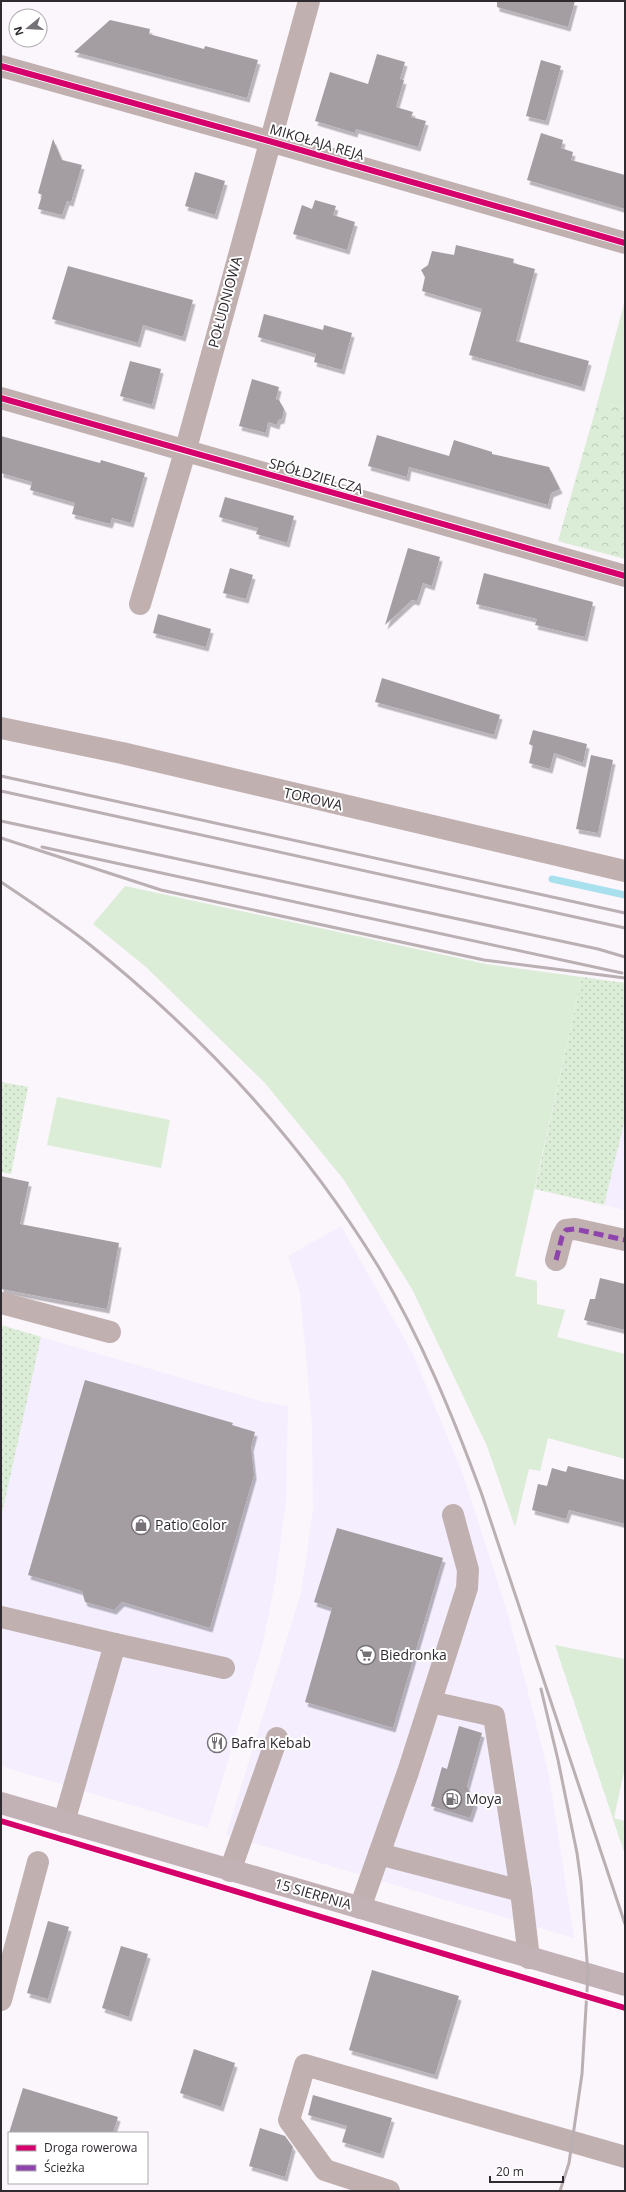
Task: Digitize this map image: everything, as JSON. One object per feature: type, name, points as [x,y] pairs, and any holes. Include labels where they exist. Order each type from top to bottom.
[{"type":"main road","name":"15 SIERPNIA","points":[[1,1803],[625,1985]]},
{"type":"street","name":"POŁUDNIOWA","points":[[140,604],[185,452],[269,141],[309,1]]},
{"type":"street","name":"MIKOŁAJA REJA","points":[[1,66],[625,243]]},
{"type":"street","name":"SPÓŁDZIELCZA","points":[[1,398],[185,452],[625,576]]},
{"type":"street","name":"TOROWA","points":[[1,728],[122,753],[625,871]]},
{"type":"street","points":[[556,1260],[562,1237],[566,1230],[575,1229],[625,1240]]},
{"type":"street","points":[[1,1303],[110,1332]]},
{"type":"street","points":[[360,1908],[430,1702],[469,1580],[453,1515]]},
{"type":"street","points":[[1,1617],[224,1668]]},
{"type":"street","points":[[64,1822],[115,1644]]},
{"type":"street","points":[[430,1702],[494,1716],[521,1891],[529,1958]]},
{"type":"street","points":[[230,1871],[278,1738]]},
{"type":"street","points":[[379,1854],[521,1891]]},
{"type":"street","points":[[1,2000],[38,1862]]},
{"type":"street","points":[[389,2191],[325,2170],[289,2120],[305,2065],[625,2157]]},
{"type":"shaded area","points":[[625,1119],[625,1210],[604,1205]]},
{"type":"shaded area","points":[[341,1226],[413,1354],[463,1474],[510,1621],[549,1775],[574,1938],[226,1835],[301,1593],[313,1511],[312,1423],[300,1292],[288,1256]]},
{"type":"shaded area","points":[[41,1337],[264,1402],[288,1406],[286,1500],[276,1577],[263,1643],[208,1828],[1,1766],[1,1518]]},
{"type":"green space","points":[[625,300],[625,409],[598,401]]},
{"type":"green space","points":[[598,401],[625,409],[625,559],[558,541]]},
{"type":"green space","points":[[125,886],[486,964],[582,977],[515,1276],[537,1281],[537,1304],[565,1310],[557,1337],[625,1354],[625,1459],[548,1438],[540,1471],[529,1469],[515,1527],[487,1446],[412,1289],[344,1180],[265,1083],[146,967],[93,924]]},
{"type":"green space","points":[[582,977],[625,983],[625,1119],[604,1205],[535,1189]]},
{"type":"green space","points":[[1,1082],[28,1087],[11,1174],[1,1172]]},
{"type":"green space","points":[[57,1097],[170,1120],[161,1168],[47,1145]]},
{"type":"green space","points":[[1,1325],[41,1337],[1,1518]]},
{"type":"green space","points":[[555,1645],[625,1659],[625,1767],[614,1818],[625,1821],[625,1855]]},
{"type":"building","points":[[497,1],[575,1],[568,27],[497,7]]},
{"type":"building","points":[[110,20],[150,29],[149,34],[204,49],[205,46],[258,60],[247,98],[74,52]]},
{"type":"building","points":[[377,54],[405,62],[400,79],[404,80],[396,107],[413,112],[411,117],[426,121],[418,147],[356,129],[355,133],[315,121],[330,72],[368,84]]},
{"type":"building","points":[[541,60],[561,66],[546,121],[526,116]]},
{"type":"building","points":[[541,133],[563,140],[561,148],[573,152],[571,160],[625,175],[625,209],[527,180]]},
{"type":"building","points":[[53,139],[62,160],[82,165],[71,202],[67,201],[62,215],[38,209],[42,195],[38,193]]},
{"type":"building","points":[[195,172],[225,181],[215,215],[185,206]]},
{"type":"building","points":[[315,200],[336,206],[333,215],[355,222],[347,250],[293,234],[302,205],[312,209]]},
{"type":"building","points":[[456,245],[514,259],[513,263],[535,269],[516,341],[589,361],[582,387],[469,355],[482,309],[422,291],[425,277],[421,270],[428,265],[432,251],[454,255]]},
{"type":"building","points":[[68,266],[193,300],[183,337],[143,325],[138,343],[52,319]]},
{"type":"building","points":[[264,314],[323,330],[324,325],[352,333],[342,370],[314,362],[316,354],[258,337]]},
{"type":"building","points":[[130,361],[161,369],[152,405],[120,396]]},
{"type":"building","points":[[252,379],[279,387],[276,399],[279,400],[284,409],[282,419],[278,420],[277,425],[268,422],[266,433],[239,426]]},
{"type":"building","points":[[377,435],[449,456],[454,440],[492,452],[492,454],[549,467],[560,489],[551,493],[548,505],[409,467],[407,477],[368,466]]},
{"type":"building","points":[[1,436],[100,463],[101,460],[145,473],[131,523],[112,518],[110,524],[72,514],[75,503],[30,490],[32,482],[1,473]]},
{"type":"building","points":[[225,497],[294,516],[287,543],[256,534],[258,528],[219,517]]},
{"type":"building","points":[[408,548],[440,557],[432,586],[423,583],[417,601],[412,600],[385,625]]},
{"type":"building","points":[[230,568],[253,575],[246,599],[223,593]]},
{"type":"building","points":[[484,573],[593,602],[585,637],[535,625],[537,619],[476,604]]},
{"type":"building","points":[[158,614],[211,629],[206,647],[153,633]]},
{"type":"building","points":[[382,678],[500,715],[494,735],[375,702]]},
{"type":"building","points":[[533,730],[587,744],[583,763],[554,753],[550,769],[529,763],[533,746],[529,744]]},
{"type":"building","points":[[591,755],[613,760],[598,833],[576,829]]},
{"type":"building","points":[[1,1176],[29,1182],[20,1224],[119,1243],[107,1309],[1,1289]]},
{"type":"building","points":[[600,1278],[625,1284],[625,1330],[584,1320],[590,1299],[595,1299]]},
{"type":"building","name":"Patio Color","points":[[85,1380],[233,1423],[232,1425],[255,1432],[251,1447],[254,1475],[210,1628],[122,1602],[114,1610],[85,1602],[82,1591],[28,1575]]},
{"type":"building","points":[[568,1466],[625,1480],[625,1524],[569,1510],[566,1519],[532,1510],[538,1484],[547,1486],[552,1468],[566,1472]]},
{"type":"building","name":"Biedronka","points":[[337,1528],[443,1558],[393,1728],[305,1702],[332,1608],[314,1602]]},
{"type":"building","points":[[459,1726],[482,1733],[467,1786],[475,1803],[470,1818],[431,1806],[442,1767],[447,1769]]},
{"type":"building","points":[[48,1921],[69,1927],[48,1999],[27,1993]]},
{"type":"building","points":[[121,1946],[148,1954],[129,2017],[102,2008]]},
{"type":"building","points":[[372,1970],[459,1996],[435,2075],[349,2050]]},
{"type":"building","points":[[194,2049],[235,2063],[221,2107],[180,2093]]},
{"type":"building","points":[[23,2088],[118,2117],[113,2132],[9,2132]]},
{"type":"building","points":[[313,2095],[392,2118],[381,2154],[342,2142],[347,2126],[308,2115]]},
{"type":"building","points":[[260,2128],[285,2136],[293,2147],[285,2177],[249,2166]]},
{"type":"waterway","points":[[552,879],[625,895]]},
{"type":"railway","points":[[1,776],[625,913]]},
{"type":"railway","points":[[1,791],[625,928]]},
{"type":"railway","points":[[1,821],[598,949],[625,957]]},
{"type":"railway","points":[[1,838],[161,890],[484,960],[625,978]]},
{"type":"railway","points":[[42,847],[622,973]]},
{"type":"railway","points":[[1,882],[89,944],[171,1015],[210,1053],[283,1134],[317,1176],[349,1221],[378,1266],[394,1293],[422,1349],[448,1407],[471,1465],[625,1924]]},
{"type":"railway","points":[[541,1689],[558,1760],[577,1853],[581,1882],[588,1974],[582,2074],[569,2163],[560,2191]]},
{"type":"marked path","points":[[556,1260],[562,1237],[566,1230],[575,1229],[625,1240]]},
{"type":"cycle path","points":[[1,66],[625,243]]},
{"type":"cycle path","points":[[1,398],[625,576]]},
{"type":"cycle path","points":[[1,1821],[625,2008]]},
{"type":"place","name":"Patio Color","points":[[141,1525]]},
{"type":"place","name":"Biedronka","points":[[366,1655]]},
{"type":"place","name":"Bafra Kebab","points":[[217,1743]]},
{"type":"place","name":"Moya","points":[[452,1799]]}]
